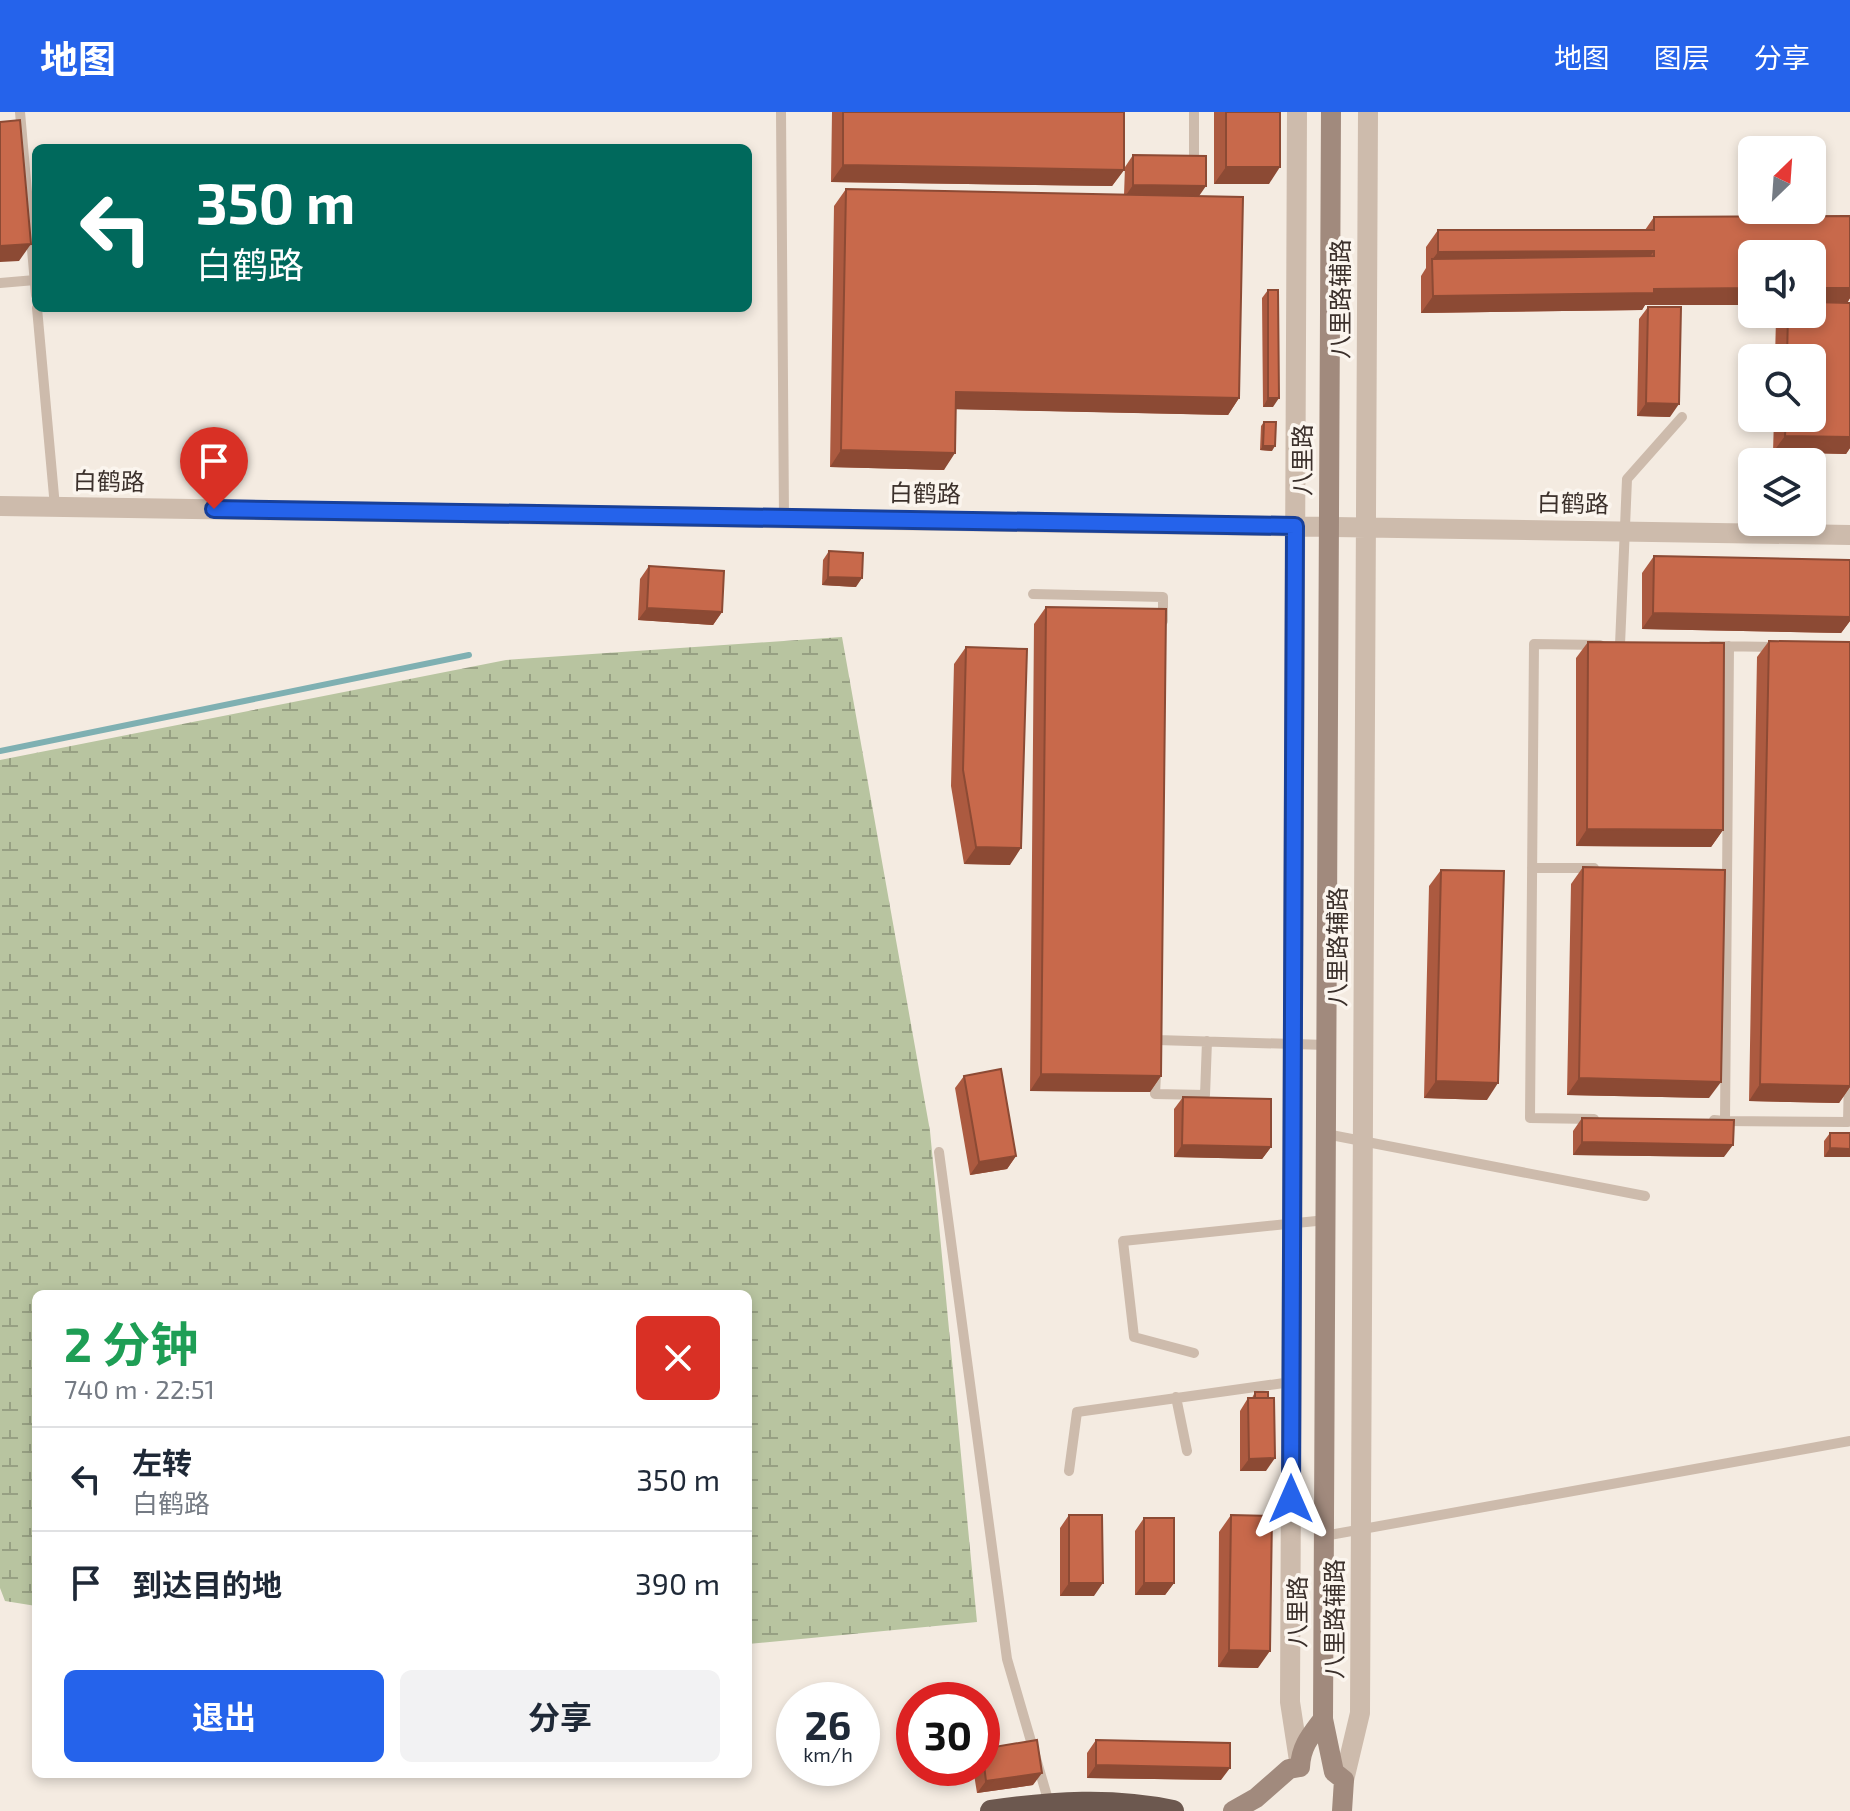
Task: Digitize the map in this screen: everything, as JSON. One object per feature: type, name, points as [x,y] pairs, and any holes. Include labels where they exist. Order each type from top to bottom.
[{"type":"highway","points":[[991,1811],[1049,1803],[1111,1803],[1173,1811]]},
{"type":"main road","name":"八里路","points":[[1331,112],[1323,1719],[1334,1772],[1344,1780],[1342,1811]]},
{"type":"main road","points":[[1233,1811],[1256,1798],[1289,1769],[1300,1767],[1301,1753],[1308,1738],[1323,1719]]},
{"type":"street","name":"八里路辅路","points":[[1297,112],[1290,1702],[1300,1767]]},
{"type":"street","name":"八里路辅路","points":[[1344,1780],[1360,1713],[1368,112]]},
{"type":"street","name":"白鹤路","points":[[0,506],[1850,535]]},
{"type":"lane","points":[[20,112],[32,246]]},
{"type":"lane","points":[[781,112],[784,518]]},
{"type":"lane","points":[[1179,159],[1194,160],[1194,112]]},
{"type":"lane","points":[[0,283],[32,280]]},
{"type":"lane","points":[[37,312],[55,507]]},
{"type":"lane","points":[[1620,645],[1627,479],[1682,417]]},
{"type":"lane","points":[[1033,594],[1163,597],[1163,628]]},
{"type":"lane","points":[[1605,1119],[1530,1118],[1534,644],[1635,645]]},
{"type":"lane","points":[[1698,646],[1789,647]]},
{"type":"lane","points":[[1725,1121],[1729,646]]},
{"type":"lane","points":[[1532,868],[1607,869]]},
{"type":"lane","points":[[1712,870],[1727,870]]},
{"type":"lane","points":[[1156,1053],[1157,1024]]},
{"type":"lane","points":[[1157,1040],[1326,1045]]},
{"type":"lane","points":[[1156,1067],[1155,1094],[1205,1095],[1207,1041]]},
{"type":"lane","points":[[1695,1120],[1848,1122],[1849,1059]]},
{"type":"lane","points":[[1326,1134],[1645,1196]]},
{"type":"lane","points":[[939,1152],[1007,1659],[1049,1803]]},
{"type":"lane","points":[[1194,1353],[1134,1337],[1123,1241],[1326,1220]]},
{"type":"lane","points":[[1069,1471],[1077,1412],[1291,1382]]},
{"type":"lane","points":[[1176,1397],[1187,1451]]},
{"type":"lane","points":[[1324,1536],[1850,1441]]},
{"type":"green space","points":[[842,637],[930,1131],[977,1622],[752,1644],[752,1290],[32,1290],[32,1605],[5,1601],[0,1588],[0,760],[506,660]]},
{"type":"building","points":[[843,112],[1124,112],[1124,170],[843,165]]},
{"type":"building","points":[[1226,112],[1280,112],[1280,167],[1226,167]]},
{"type":"building","points":[[20,120],[31,244],[0,246],[0,122]]},
{"type":"building","points":[[1133,155],[1206,156],[1206,186],[1133,185]]},
{"type":"building","points":[[846,189],[1243,197],[1239,398],[956,392],[955,453],[841,450]]},
{"type":"building","points":[[1826,216],[1850,216],[1850,288],[1826,288],[1826,240],[1738,240],[1738,288],[1654,289],[1654,293],[1433,296],[1432,259],[1654,256],[1654,251],[1438,252],[1438,230],[1654,230],[1654,217],[1738,217],[1738,224],[1826,224]]},
{"type":"building","points":[[1268,290],[1278,290],[1279,398],[1268,398]]},
{"type":"building","points":[[1826,302],[1850,303],[1850,437],[1785,436],[1785,432],[1826,432],[1826,344],[1787,344],[1788,328],[1826,328]]},
{"type":"building","points":[[1648,307],[1681,307],[1679,404],[1646,403]]},
{"type":"building","points":[[1264,422],[1276,422],[1275,446],[1263,446]]},
{"type":"building","points":[[829,551],[863,553],[862,578],[828,577]]},
{"type":"building","points":[[1654,556],[1850,560],[1850,617],[1653,613]]},
{"type":"building","points":[[649,566],[724,571],[722,612],[647,608]]},
{"type":"building","points":[[1046,607],[1166,609],[1161,1076],[1041,1074]]},
{"type":"building","points":[[1769,641],[1850,642],[1850,1086],[1760,1084]]},
{"type":"building","points":[[1588,642],[1724,643],[1723,830],[1587,829]]},
{"type":"building","points":[[966,647],[1027,649],[1021,848],[976,847],[963,770]]},
{"type":"building","points":[[1583,867],[1725,870],[1721,1082],[1579,1078]]},
{"type":"building","points":[[1441,870],[1504,871],[1498,1083],[1436,1081]]},
{"type":"building","points":[[1001,1069],[1016,1156],[979,1162],[964,1076]]},
{"type":"building","points":[[1183,1097],[1271,1099],[1271,1147],[1182,1145]]},
{"type":"building","points":[[1582,1118],[1734,1120],[1733,1145],[1582,1142]]},
{"type":"building","points":[[1830,1133],[1850,1133],[1850,1149],[1830,1148]]},
{"type":"building","points":[[1255,1392],[1268,1392],[1268,1398],[1255,1398]]},
{"type":"building","points":[[1248,1398],[1274,1398],[1275,1458],[1249,1459]]},
{"type":"building","points":[[1069,1515],[1102,1515],[1103,1583],[1069,1583]]},
{"type":"building","points":[[1231,1515],[1272,1516],[1270,1651],[1229,1650]]},
{"type":"building","points":[[1144,1518],[1174,1518],[1174,1583],[1144,1583]]},
{"type":"building","points":[[1037,1740],[1042,1773],[1000,1779],[1000,1746]]},
{"type":"building","points":[[1096,1740],[1230,1743],[1230,1768],[1096,1765]]},
{"type":"waterway","points":[[0,751],[469,655]]},
{"type":"route","points":[[214,509],[1295,526],[1291,1499]]}]
